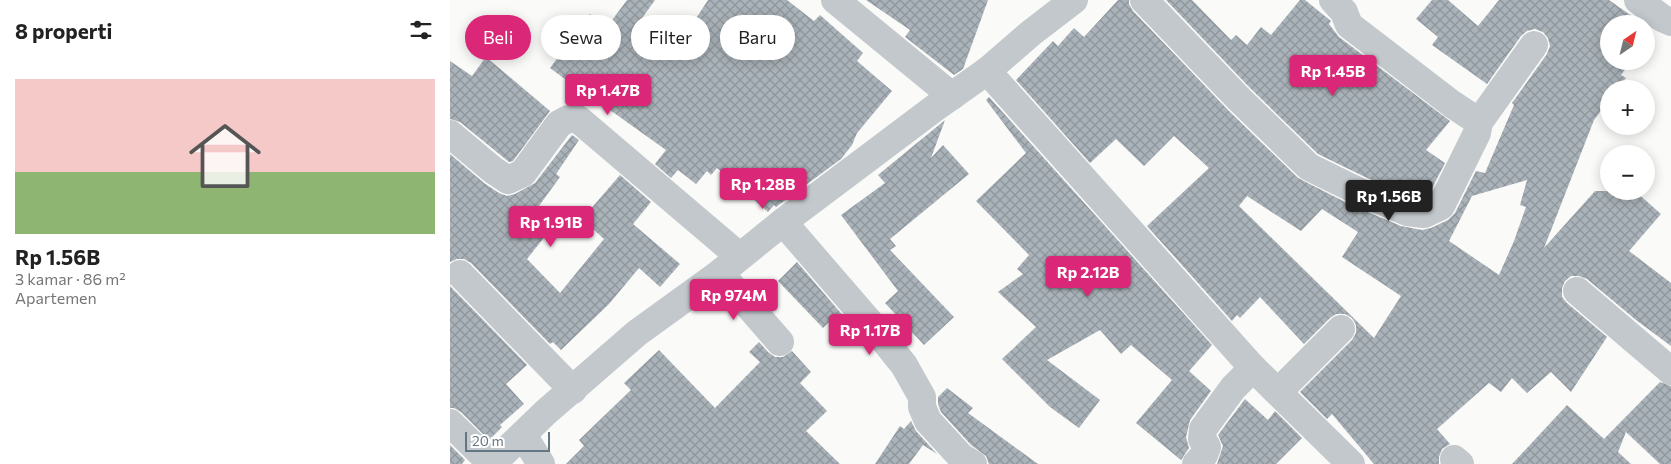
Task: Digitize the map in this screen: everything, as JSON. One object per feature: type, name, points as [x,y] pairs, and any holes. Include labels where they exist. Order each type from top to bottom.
[{"type":"street","points":[[835,0],[952,96]]},
{"type":"street","points":[[450,423],[492,464],[546,412],[637,333],[782,222],[987,71],[1031,33],[1074,0]]},
{"type":"street","points":[[1144,0],[1239,99],[1308,167],[1358,192],[1407,212],[1424,214],[1441,206],[1477,133],[1479,122],[1534,45]]},
{"type":"street","points":[[1333,0],[1344,12],[1349,25],[1452,104],[1479,122]]},
{"type":"street","points":[[1638,0],[1662,18],[1671,22]]},
{"type":"street","points":[[987,71],[1253,368],[1351,464]]},
{"type":"street","points":[[450,134],[508,180],[523,173],[559,124],[568,119],[578,119],[729,264],[780,342]]},
{"type":"street","points":[[782,222],[871,324],[904,365],[922,397],[922,407],[928,422],[961,457],[973,464]]},
{"type":"street","points":[[460,274],[573,390]]},
{"type":"street","points":[[1577,291],[1671,371]]},
{"type":"street","points":[[1279,392],[1341,329]]},
{"type":"street","points":[[1196,464],[1204,455],[1207,447],[1202,440],[1203,430],[1233,388],[1253,368]]},
{"type":"street","points":[[523,435],[541,464]]},
{"type":"building","points":[[627,0],[655,0],[644,15],[631,15],[631,60],[710,60],[710,15],[698,15],[708,0],[787,0],[814,21],[820,15],[863,53],[857,61],[892,91],[857,133],[852,145],[841,159],[776,207],[774,205],[768,212],[717,168],[711,175],[707,171],[696,184],[678,170],[671,178],[655,164],[666,150],[610,110],[613,105],[577,79],[573,85],[550,68],[556,60],[621,60],[621,15],[616,15]]},
{"type":"building","points":[[866,0],[988,0],[963,69],[954,75],[905,37],[910,30]]},
{"type":"building","points":[[1118,0],[1129,0],[1133,11],[1228,110],[1298,178],[1351,205],[1401,226],[1422,230],[1448,220],[1455,213],[1476,171],[1485,173],[1514,105],[1512,103],[1547,54],[1550,46],[1548,38],[1543,32],[1535,29],[1527,31],[1521,36],[1487,84],[1432,45],[1438,37],[1416,19],[1432,0],[1448,0],[1478,26],[1499,0],[1609,0],[1630,15],[1600,15],[1600,70],[1625,70],[1621,75],[1626,78],[1624,80],[1600,80],[1600,112],[1594,120],[1544,248],[1595,191],[1600,191],[1600,200],[1645,200],[1661,214],[1629,251],[1671,283],[1671,346],[1587,279],[1571,276],[1565,281],[1562,288],[1562,297],[1607,337],[1571,392],[1551,372],[1527,393],[1512,378],[1501,392],[1489,383],[1437,429],[1450,444],[1442,449],[1439,464],[1374,464],[1332,414],[1327,419],[1300,392],[1352,340],[1356,333],[1356,325],[1352,318],[1345,314],[1336,314],[1304,344],[1260,297],[1240,318],[1237,315],[1232,321],[1147,226],[1209,168],[1174,136],[1144,166],[1116,139],[1090,163],[1016,80],[1053,41],[1058,46],[1074,28],[1084,37]],"holes":[[[1527,180],[1520,205],[1526,207],[1499,275],[1449,241],[1472,196]],[[1247,196],[1301,231],[1322,209],[1358,232],[1342,257],[1401,296],[1374,338],[1239,206]]]},
{"type":"building","points":[[1166,0],[1192,0],[1231,40],[1236,35],[1247,45],[1261,27],[1271,35],[1300,0],[1305,0],[1331,21],[1329,24],[1339,37],[1450,121],[1426,150],[1445,163],[1429,194],[1421,198],[1411,197],[1318,154],[1250,88]]},
{"type":"building","points":[[484,60],[490,60],[550,111],[513,161],[509,162],[460,122],[450,119],[450,61],[472,76]]},
{"type":"building","points":[[989,97],[1212,345],[1189,371],[1211,391],[1190,420],[1186,437],[1189,448],[1181,460],[1136,423],[1172,380],[1131,345],[1121,354],[1100,330],[1047,360],[1100,400],[1079,428],[1050,407],[1002,359],[1036,327],[998,292],[1023,274],[1017,269],[1029,255],[976,201],[1026,153],[986,100]]},
{"type":"building","points":[[945,120],[931,158],[943,145],[969,174],[890,239],[896,246],[890,250],[954,317],[924,345],[885,303],[898,291],[841,215],[885,183],[878,175]]},
{"type":"building","points":[[572,135],[579,140],[556,174],[560,177],[536,210],[554,225],[527,259],[560,293],[604,239],[582,219],[620,175],[651,202],[633,224],[680,264],[660,287],[639,268],[609,304],[561,350],[553,342],[550,344],[471,263],[464,259],[450,262],[450,154],[484,183],[507,196],[515,194],[535,183]]},
{"type":"building","points":[[797,262],[845,318],[838,325],[832,319],[823,328],[778,281]]},
{"type":"building","points":[[450,286],[527,365],[506,384],[524,404],[500,425],[502,427],[489,440],[461,412],[450,408]]},
{"type":"building","points":[[759,342],[775,357],[783,357],[792,351],[811,372],[800,383],[827,411],[806,431],[840,464],[566,464],[584,446],[579,440],[631,390],[624,383],[659,350],[715,408],[760,362],[749,352]]},
{"type":"building","points":[[1660,382],[1671,386],[1671,464],[1660,464],[1626,432],[1618,452],[1631,464],[1512,464],[1567,405],[1604,439]]},
{"type":"building","points":[[947,388],[973,408],[968,413],[1038,464],[989,464],[986,456],[971,445],[941,412],[938,397]]},
{"type":"building","points":[[1245,399],[1268,420],[1275,411],[1302,438],[1276,464],[1217,464],[1223,446],[1218,435]]},
{"type":"building","points":[[911,421],[916,431],[937,454],[923,445],[909,464],[875,464],[900,426],[904,429]]},
{"type":"building","points":[[450,445],[465,460],[462,464],[450,464]]}]
